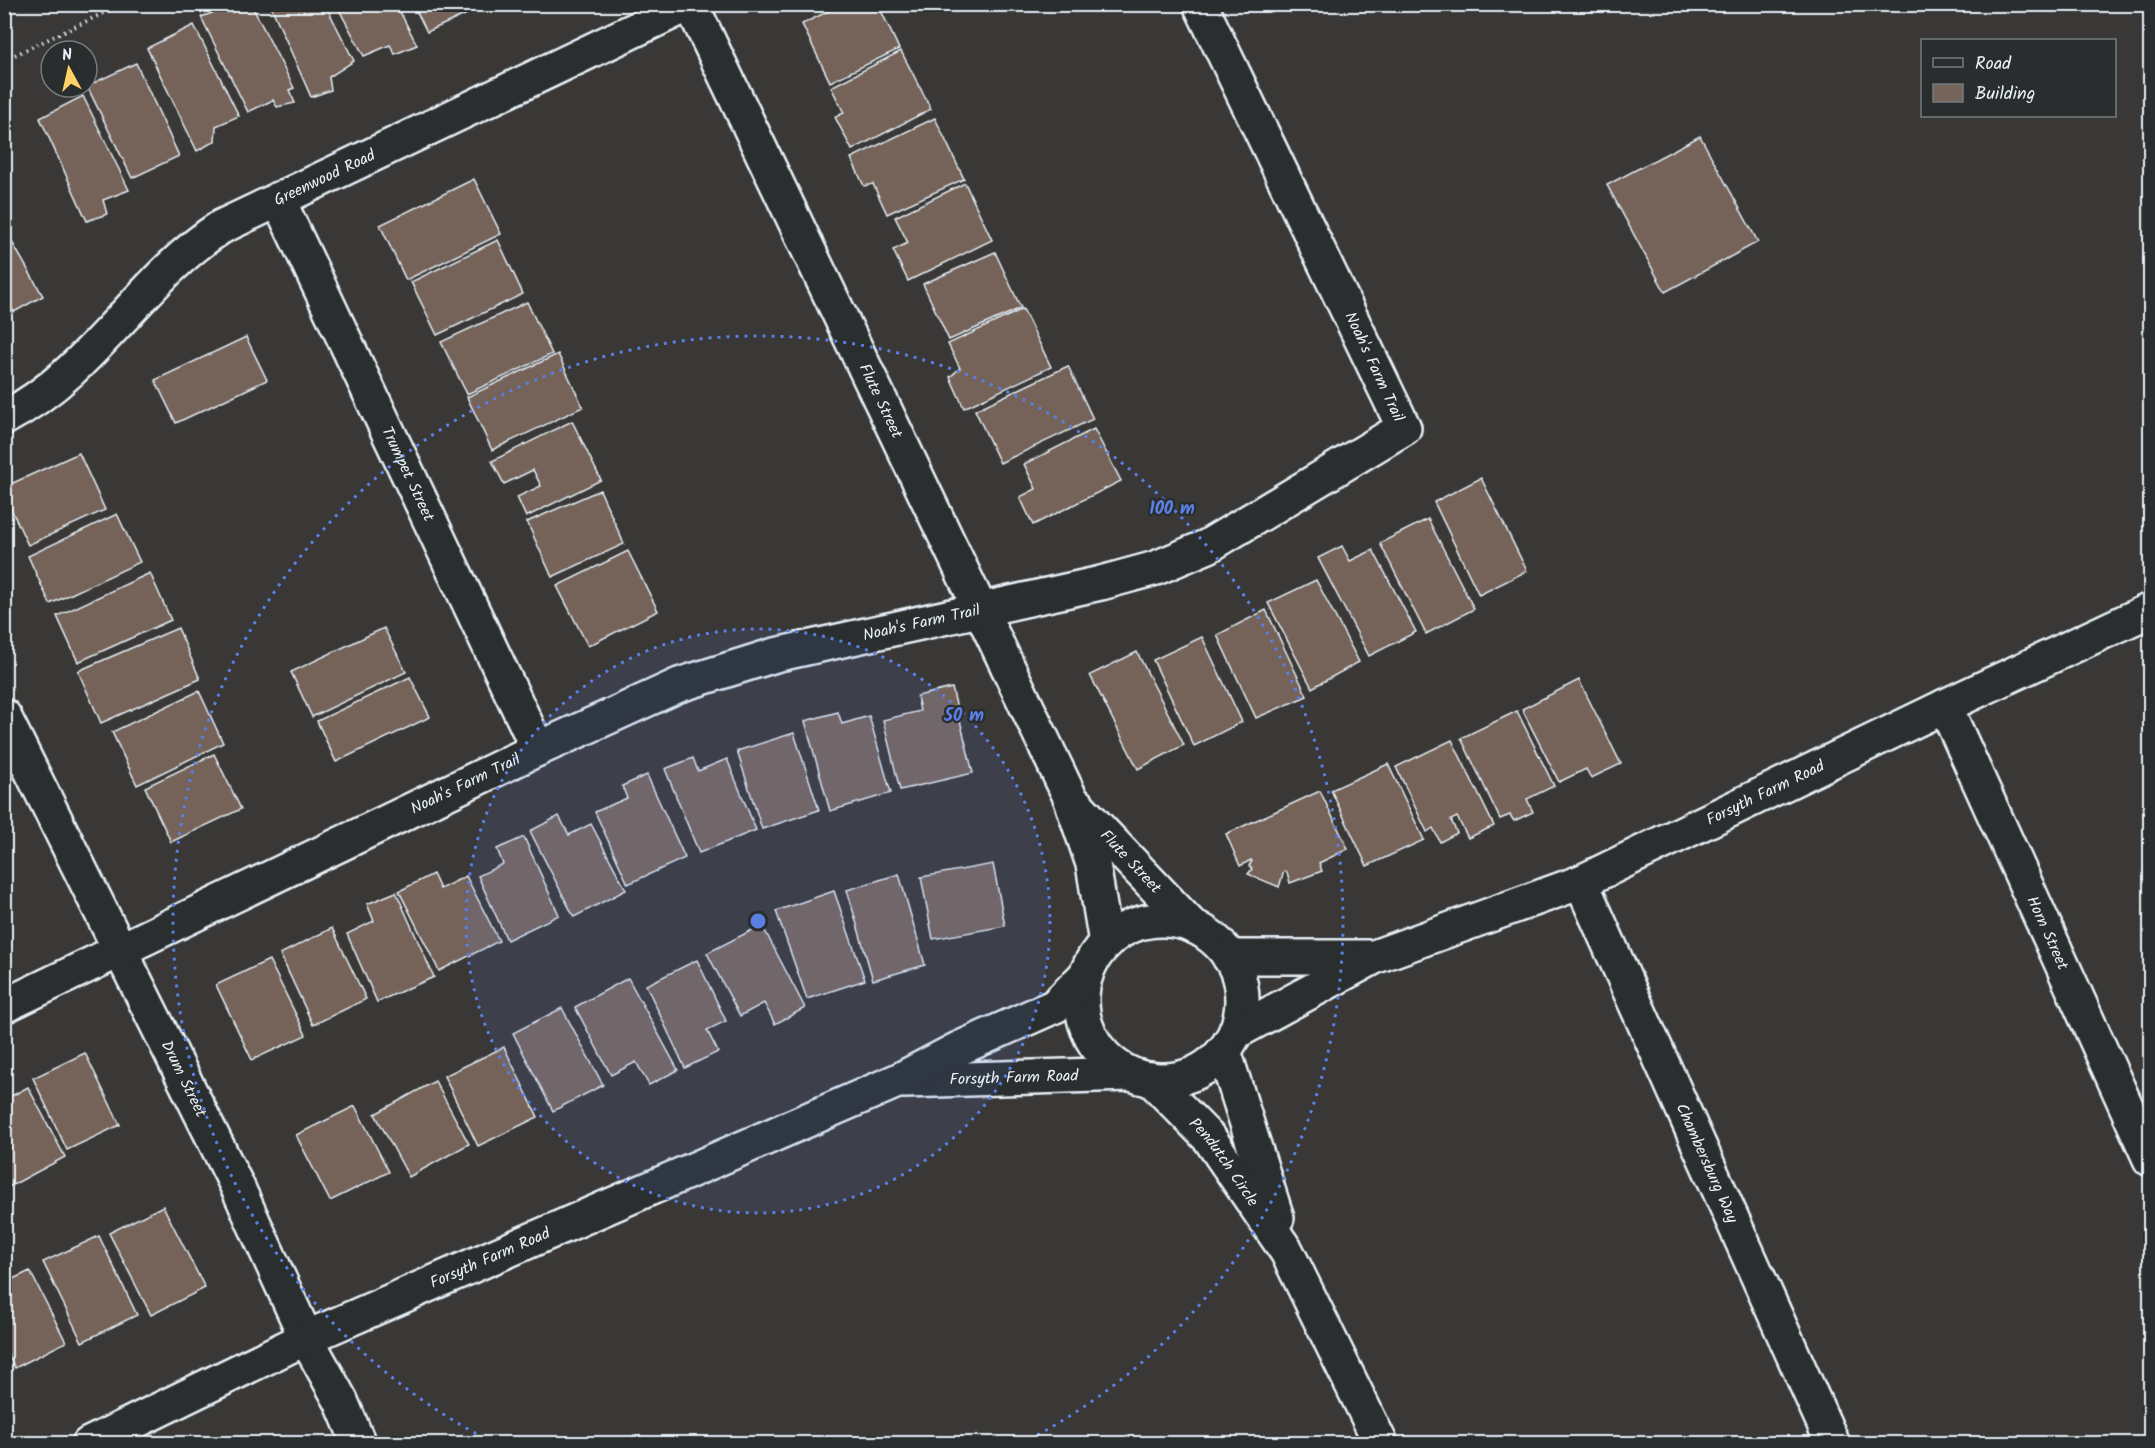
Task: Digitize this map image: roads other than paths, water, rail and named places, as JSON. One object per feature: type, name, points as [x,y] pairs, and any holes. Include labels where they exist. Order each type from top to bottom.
[{"type":"street","name":"Greenwood Road","points":[[4,418],[36,400],[74,370],[170,268],[203,239],[278,199],[690,4]]},
{"type":"street","name":"Flute Street","points":[[690,4],[1070,797],[1094,864],[1106,943]]},
{"type":"street","name":"Noah's Farm Trail","points":[[4,1006],[537,749],[679,685],[774,655],[1101,583],[1156,568],[1208,546],[1404,428],[1200,4]]},
{"type":"street","name":"Trumpet Street","points":[[278,199],[537,749]]},
{"type":"street","name":"Forsyth Farm Road","points":[[1230,1041],[1374,957],[1581,882],[1945,706],[2151,610]]},
{"type":"street","name":"Horn Street","points":[[1945,706],[2151,1159]]},
{"type":"street","name":"Drum Street","points":[[4,716],[238,1188],[306,1338],[340,1401],[359,1443]]},
{"type":"street","name":"Flute Street","points":[[1070,797],[1192,926]]},
{"type":"street","name":"Chambersburg Way","points":[[1581,882],[1833,1443]]},
{"type":"street","points":[[1174,921],[1192,926],[1207,933],[1229,957],[1238,974],[1242,993],[1241,1013],[1230,1041],[1209,1064],[1191,1074],[1171,1079],[1141,1076],[1113,1064],[1099,1050],[1089,1033],[1083,1014],[1082,994],[1086,975],[1094,958],[1106,943],[1120,932],[1146,922],[1174,921]]},
{"type":"street","name":"Forsyth Farm Road","points":[[1229,957],[1374,957]]},
{"type":"street","name":"Forsyth Farm Road","points":[[89,1443],[306,1338],[897,1082],[958,1049],[1055,1006],[1086,975]]},
{"type":"street","name":"Pendutch Circle","points":[[1230,1041],[1287,1252]]},
{"type":"street","name":"Forsyth Farm Road","points":[[897,1082],[1141,1076]]},
{"type":"street","name":"Pendutch Circle","points":[[1141,1076],[1210,1139],[1287,1252],[1381,1443]]}]
